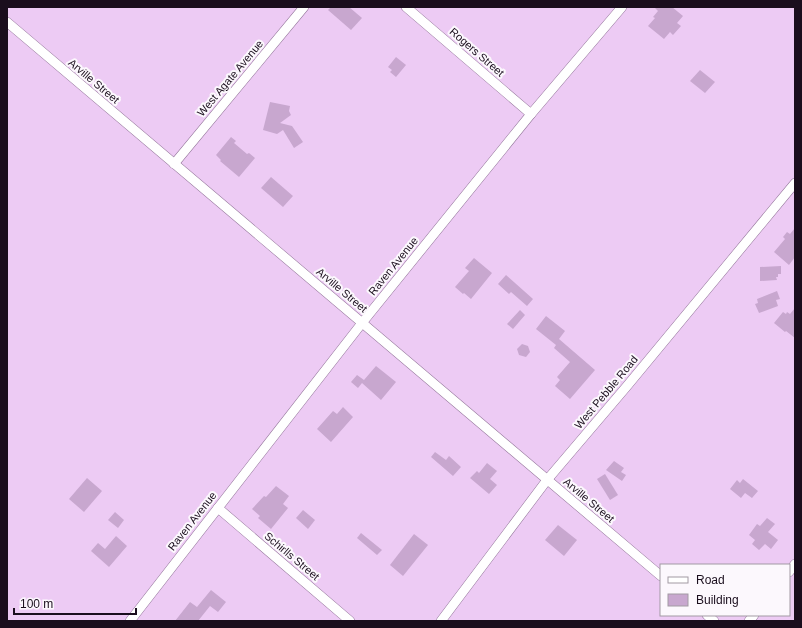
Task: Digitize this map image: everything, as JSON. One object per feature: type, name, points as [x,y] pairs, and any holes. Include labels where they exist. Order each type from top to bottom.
[{"type":"street","name":"West Agate Avenue","points":[[174,164],[304,7]]},
{"type":"street","name":"Rogers Street","points":[[406,7],[531,114]]},
{"type":"street","name":"Raven Avenue","points":[[130,621],[362,323],[531,114],[622,7]]},
{"type":"street","name":"Arville Street","points":[[7,22],[660,575]]},
{"type":"street","name":"West Pebble Road","points":[[441,621],[548,480],[795,183]]},
{"type":"street","name":"Schirlls Street","points":[[218,508],[350,621]]},
{"type":"building","points":[[331,7],[349,7],[362,18],[351,30],[328,10]]},
{"type":"building","points":[[654,7],[672,7],[683,16],[677,23],[681,26],[673,35],[670,32],[664,39],[648,26],[655,18],[653,17],[658,11]]},
{"type":"building","points":[[396,57],[406,65],[396,77],[390,72],[392,70],[388,67]]},
{"type":"building","points":[[700,70],[715,82],[705,93],[690,81]]},
{"type":"building","points":[[270,102],[290,106],[289,111],[291,115],[280,123],[292,126],[303,142],[294,148],[283,130],[277,134],[263,130]]},
{"type":"building","points":[[231,137],[236,141],[234,143],[247,154],[249,153],[255,158],[239,177],[220,161],[221,160],[216,155]]},
{"type":"building","points":[[271,177],[293,196],[283,207],[261,188]]},
{"type":"building","points":[[795,228],[795,257],[789,265],[774,252],[785,239],[783,237],[787,232],[790,234]]},
{"type":"building","points":[[474,258],[492,273],[471,299],[455,287],[469,271],[465,268]]},
{"type":"building","points":[[781,266],[781,274],[778,274],[778,277],[776,277],[777,280],[760,281],[760,267]]},
{"type":"building","points":[[506,275],[533,299],[527,306],[511,292],[509,294],[498,284]]},
{"type":"building","points":[[777,291],[780,299],[776,300],[778,306],[759,313],[755,304],[758,303],[757,299]]},
{"type":"building","points":[[795,308],[795,338],[774,323],[783,312],[790,314]]},
{"type":"building","points":[[520,310],[525,315],[513,329],[507,324]]},
{"type":"building","points":[[546,316],[565,331],[559,339],[595,370],[570,399],[555,386],[560,380],[557,377],[570,362],[554,348],[556,345],[536,329]]},
{"type":"building","points":[[522,344],[528,346],[530,352],[526,357],[519,355],[517,349]]},
{"type":"building","points":[[376,366],[396,382],[381,400],[362,383],[358,388],[351,382],[357,375],[364,380]]},
{"type":"building","points":[[343,407],[353,417],[331,442],[317,429],[333,411],[337,414]]},
{"type":"building","points":[[435,452],[446,460],[449,456],[461,467],[453,476],[431,457]]},
{"type":"building","points":[[614,461],[624,468],[621,472],[626,475],[622,481],[606,470]]},
{"type":"building","points":[[487,463],[497,471],[490,479],[497,485],[489,494],[470,478],[477,471],[479,473]]},
{"type":"building","points":[[605,474],[618,495],[610,500],[597,479]]},
{"type":"building","points":[[87,478],[102,491],[84,512],[69,499]]},
{"type":"building","points":[[743,479],[758,491],[752,498],[745,493],[741,498],[730,489],[737,480],[740,483]]},
{"type":"building","points":[[276,486],[289,496],[283,504],[288,508],[271,529],[258,518],[260,516],[252,509]]},
{"type":"building","points":[[303,510],[315,520],[308,529],[296,518]]},
{"type":"building","points":[[115,512],[124,520],[118,528],[108,520]]},
{"type":"building","points":[[767,518],[775,524],[768,532],[778,540],[771,549],[765,544],[759,550],[752,544],[755,540],[749,535],[757,524],[760,526]]},
{"type":"building","points":[[558,525],[577,540],[564,556],[545,540]]},
{"type":"building","points":[[361,533],[382,550],[377,555],[357,538]]},
{"type":"building","points":[[414,534],[428,545],[403,576],[390,565]]},
{"type":"building","points":[[116,536],[127,546],[109,567],[91,551],[98,543],[105,549]]},
{"type":"building","points":[[211,590],[226,602],[218,612],[210,606],[198,621],[175,621],[190,602],[197,607]]}]
